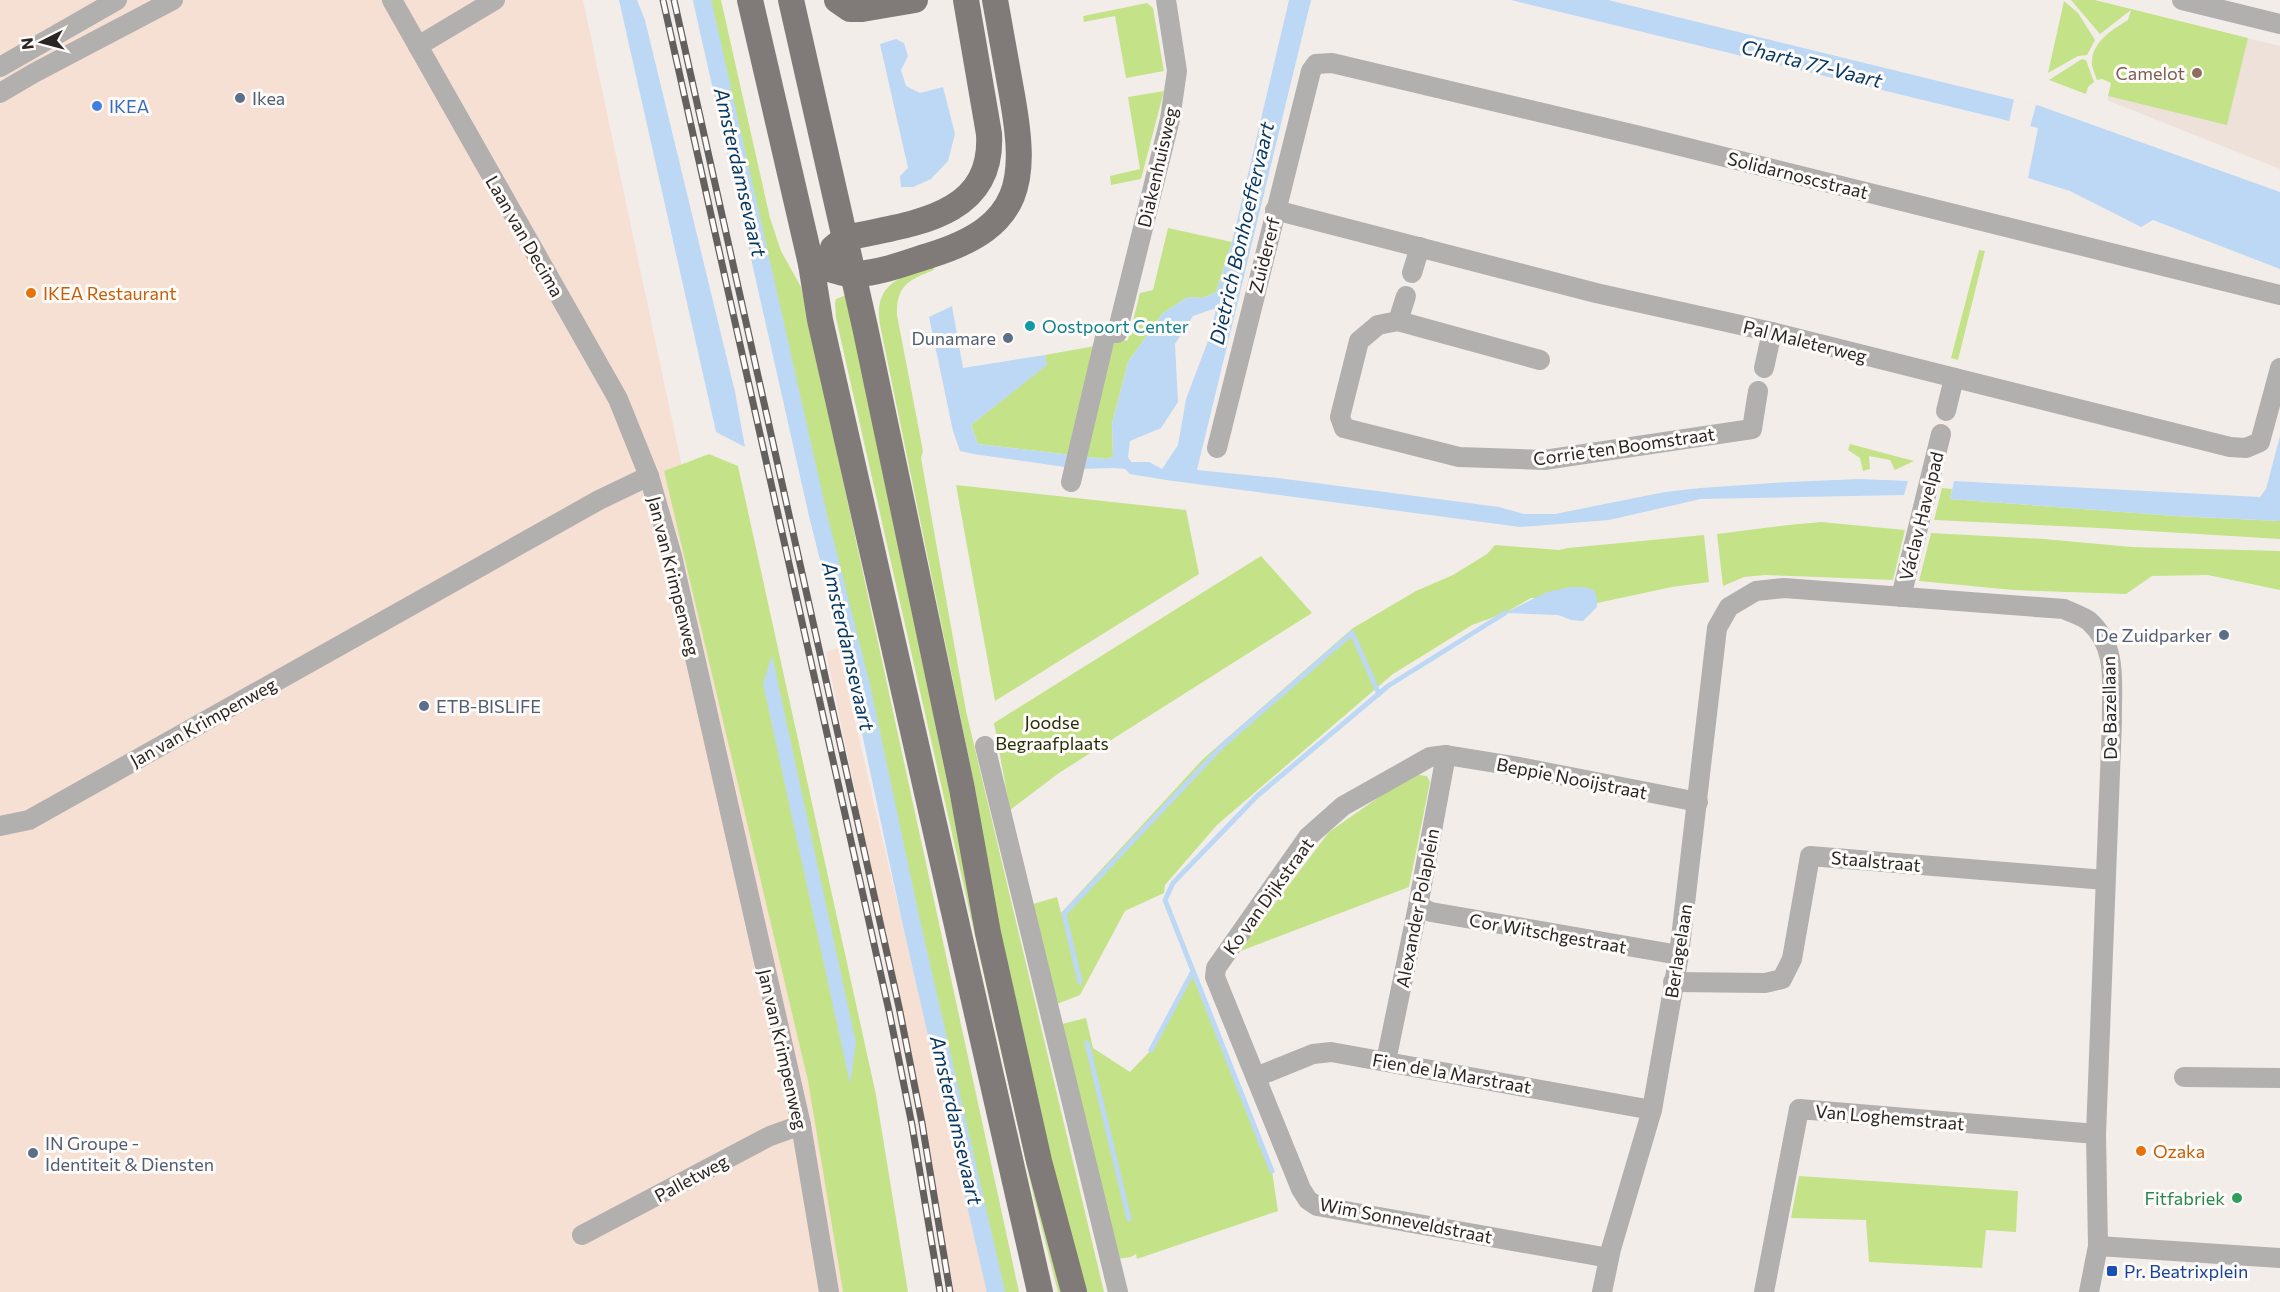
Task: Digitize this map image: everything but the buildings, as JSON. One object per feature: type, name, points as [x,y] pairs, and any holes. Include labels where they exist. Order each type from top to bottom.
[{"type":"main road","points":[[750,0],[812,264],[820,320],[1040,1292]]},
{"type":"main road","points":[[791,0],[854,274],[962,789],[988,933],[1039,1161],[1074,1292]]},
{"type":"main road","points":[[837,0],[850,9],[862,9],[915,0]]},
{"type":"main road","points":[[812,264],[845,238],[941,214],[963,202],[980,182],[988,156],[989,134],[966,0]]},
{"type":"main road","points":[[812,264],[854,274],[889,267],[967,242],[991,226],[1002,213],[1011,198],[1019,169],[1020,150],[995,0]]},
{"type":"street","points":[[0,67],[117,0]]},
{"type":"street","points":[[0,93],[173,0]]},
{"type":"street","name":"Laan van Decima","points":[[392,0],[618,399],[649,476]]},
{"type":"street","points":[[418,46],[495,0]]},
{"type":"street","name":"Diakenhuisweg","points":[[1072,477],[1106,333],[1117,333],[1170,119],[1177,71],[1166,0]]},
{"type":"street","points":[[2182,0],[2280,24]]},
{"type":"street","name":"Solidarnoscstraat","points":[[1316,64],[1332,63],[1629,133],[2280,295]]},
{"type":"street","name":"Zuidererf","points":[[1217,448],[1275,210],[1311,71],[1316,64]]},
{"type":"street","name":"Pal Maleterweg","points":[[1275,210],[1596,293],[1772,332],[2230,447],[2246,448],[2260,442],[2280,368]]},
{"type":"street","points":[[1412,273],[1420,247]]},
{"type":"street","points":[[1406,296],[1398,321],[1540,360]]},
{"type":"street","name":"Corrie ten Boomstraat","points":[[1398,321],[1378,325],[1359,341],[1340,417],[1344,428],[1459,457],[1544,460],[1752,429],[1758,391]]},
{"type":"street","points":[[1764,368],[1772,332]]},
{"type":"street","points":[[1946,411],[1954,378]]},
{"type":"street","name":"Václav Havelpad","points":[[1901,597],[1941,434]]},
{"type":"street","name":"Jan van Krimpenweg","points":[[0,826],[29,820],[589,506],[649,476],[672,556],[801,1125],[829,1292]]},
{"type":"street","name":"De Bazellaan","points":[[1729,607],[1756,591],[1784,588],[2064,609],[2087,620],[2105,639],[2111,657],[2112,722],[2096,1134],[2098,1246],[2089,1292]]},
{"type":"street","name":"Berlagelaan","points":[[1602,1292],[1609,1258],[1652,1110],[1679,956],[1717,628],[1729,607]]},
{"type":"street","points":[[985,746],[1118,1292]]},
{"type":"street","name":"Beppie Nooijstraat","points":[[1446,755],[1698,802]]},
{"type":"street","name":"Alexander Polaplein","points":[[1386,1061],[1446,755]]},
{"type":"street","name":"Ko van Dijkstraat","points":[[1216,968],[1308,837],[1343,806],[1430,757],[1446,755]]},
{"type":"street","name":"Staalstraat","points":[[1673,982],[1765,983],[1782,980],[1792,959],[1810,856],[2105,880]]},
{"type":"street","name":"Cor Witschgestraat","points":[[1418,906],[1431,912],[1679,956]]},
{"type":"street","name":"Wim Sonneveldstraat","points":[[1216,968],[1215,977],[1301,1189],[1308,1200],[1317,1206],[1609,1258]]},
{"type":"street","name":"Fien de la Marstraat","points":[[1256,1077],[1322,1052],[1386,1061],[1652,1110]]},
{"type":"street","points":[[2184,1077],[2280,1078]]},
{"type":"street","name":"Van Loghemstraat","points":[[1764,1292],[1799,1109],[2096,1134]]},
{"type":"street","name":"Palletweg","points":[[582,1235],[770,1136],[801,1125]]},
{"type":"street","points":[[2098,1246],[2280,1258]]},
{"type":"shaded area","points":[[0,0],[583,0],[857,1292],[0,1292]]},
{"type":"shaded area","name":"Camelot","points":[[2132,10],[2280,46],[2280,169],[2107,100]]},
{"type":"shaded area","points":[[838,648],[988,1292],[954,1292],[931,1157],[826,652]]},
{"type":"green space","points":[[706,0],[721,0],[770,218],[781,251],[801,287],[1019,1292],[998,1292],[906,873]]},
{"type":"green space","name":"Camelot","points":[[2071,0],[2095,0],[2248,38],[2227,125],[2108,96],[2111,83],[2102,79],[2097,80],[2092,65],[2093,54],[2105,36],[2128,20],[2131,10],[2100,34]]},
{"type":"green space","points":[[2064,1],[2078,13],[2095,40],[2087,55],[2078,56],[2048,73]]},
{"type":"green space","points":[[1147,3],[1153,8],[1164,71],[1126,78],[1115,16],[1084,22],[1083,16]]},
{"type":"green space","points":[[2082,59],[2086,60],[2094,82],[2088,87],[2086,94],[2049,80]]},
{"type":"green space","points":[[1164,91],[1141,179],[1111,185],[1110,176],[1140,169],[1128,97]]},
{"type":"green space","points":[[1168,228],[1232,242],[1216,292],[1203,298],[1188,297],[1163,313],[1128,362],[1112,424],[1113,457],[1106,459],[978,444],[971,425],[1046,365],[1045,355],[1128,340],[1140,293],[1153,290]]},
{"type":"green space","points":[[1979,250],[1985,251],[1958,360],[1951,358]]},
{"type":"green space","points":[[933,266],[934,270],[911,281],[902,290],[897,305],[897,315],[923,451],[921,458],[966,711],[1104,1292],[1083,1292],[994,920],[977,798],[880,325],[881,300],[891,284],[900,278]]},
{"type":"green space","points":[[846,295],[980,940],[1063,1292],[1058,1292],[1034,1198],[836,318],[836,299]]},
{"type":"green space","points":[[1850,444],[1914,461],[1895,470],[1890,460],[1869,456],[1870,469],[1863,471],[1860,458],[1848,450]]},
{"type":"green space","points":[[709,454],[738,466],[876,1095],[908,1292],[843,1292],[808,1081],[664,471]]},
{"type":"green space","points":[[956,485],[1186,510],[1199,574],[995,701]]},
{"type":"green space","points":[[1942,488],[1952,489],[1950,499],[2176,516],[2280,521],[2280,539],[1934,520]]},
{"type":"green space","points":[[1821,522],[1905,530],[1893,580],[1765,575],[1744,577],[1723,586],[1717,534]]},
{"type":"green space","points":[[1931,533],[2044,539],[2132,547],[2280,551],[2280,590],[2208,575],[2152,576],[2126,594],[2013,590],[1919,581]]},
{"type":"green space","points":[[1704,535],[1709,582],[1672,587],[1597,603],[1597,598],[1531,598],[1505,613],[1472,625],[1393,674],[1217,825],[1165,885],[1164,893],[1125,911],[1080,995],[1057,1004],[1033,904],[1057,897],[1061,913],[1203,759],[1353,628],[1416,591],[1453,575],[1487,554],[1495,545],[1559,550]]},
{"type":"green space","name":"Joodse Begraafplaats","points":[[1261,556],[1312,613],[1059,773],[1010,810],[994,723]]},
{"type":"green space","points":[[1412,774],[1427,776],[1430,782],[1409,887],[1238,952],[1329,832]]},
{"type":"green space","points":[[1193,971],[1272,1171],[1278,1211],[1137,1259],[1136,1254],[1118,1259],[1062,1024],[1086,1018],[1093,1048],[1130,1072],[1151,1050]]},
{"type":"green space","points":[[1799,1176],[2018,1191],[2016,1232],[1986,1230],[1982,1268],[1869,1262],[1866,1220],[1791,1218]]},
{"type":"water","points":[[619,0],[637,0],[645,20],[735,392],[745,447],[716,432]]},
{"type":"water","name":"Dietrich Bonhoeffervaart","points":[[1289,0],[1311,0],[1197,470],[1278,478],[1499,507],[1524,514],[1555,514],[1665,492],[1789,482],[1859,479],[1908,481],[1904,495],[1701,499],[1609,520],[1520,527],[1166,480],[1130,474],[1125,469],[1079,469],[960,451],[953,431],[929,317],[952,306],[963,368],[1045,355],[1047,365],[971,425],[978,444],[1106,459],[1113,457],[1112,424],[1128,362],[1163,313],[1188,297],[1203,298],[1216,292],[1232,242]],"holes":[[[1216,308],[1211,333],[1186,399],[1178,445],[1162,469],[1149,462],[1131,462],[1128,457],[1130,441],[1161,428],[1178,402],[1175,344],[1193,316]]]},
{"type":"water","name":"Charta 77-Vaart","points":[[1511,0],[1608,0],[2040,106],[2280,192],[2280,269],[2153,220],[2141,227],[2070,191],[2028,178],[2038,128]]},
{"type":"water","points":[[896,39],[904,43],[908,56],[901,70],[906,86],[920,93],[943,87],[955,134],[948,161],[931,179],[913,187],[901,187],[900,176],[908,168],[880,44]]},
{"type":"water","points":[[2280,436],[2280,521],[2176,516],[1950,499],[1954,481],[2260,497],[2266,489]]},
{"type":"water","points":[[1571,587],[1585,587],[1594,590],[1597,598],[1597,607],[1583,621],[1571,620],[1558,615],[1505,613],[1547,592]]},
{"type":"water","points":[[772,655],[856,1043],[850,1084],[763,684]]},
{"type":"pier","points":[[2014,99],[2036,105],[2030,127],[2009,122]]},
{"type":"waterway","name":"Amsterdamsevaart","points":[[702,0],[818,515],[862,690],[911,921],[996,1292]]},
{"type":"waterway","points":[[1272,1171],[1165,900],[1173,883],[1257,796],[1388,686],[1505,613]]},
{"type":"waterway","points":[[1080,982],[1064,914],[1222,746],[1352,633],[1379,694]]},
{"type":"waterway","points":[[1151,1050],[1193,971]]},
{"type":"waterway","points":[[1087,1043],[1129,1219]]},
{"type":"railway","points":[[663,0],[889,1011],[912,1125],[940,1292]]},
{"type":"railway","points":[[674,0],[899,1007],[922,1123],[950,1292]]},
{"type":"place","name":"Camelot","points":[[2197,73]]},
{"type":"place","name":"Ikea","points":[[240,98]]},
{"type":"place","name":"IKEA","points":[[97,106]]},
{"type":"place","name":"IKEA Restaurant","points":[[31,293]]},
{"type":"place","name":"Oostpoort Center","points":[[1030,326]]},
{"type":"place","name":"Dunamare","points":[[1008,338]]},
{"type":"place","name":"De Zuidparker","points":[[2224,635]]},
{"type":"place","name":"ETB-BISLIFE","points":[[424,706]]},
{"type":"place","name":"Ozaka","points":[[2141,1151]]},
{"type":"place","name":"IN Groupe - Identiteit & Diensten","points":[[33,1153]]},
{"type":"place","name":"Fitfabriek","points":[[2237,1198]]},
{"type":"place","name":"Pr. Beatrixplein","points":[[2112,1271]]}]
